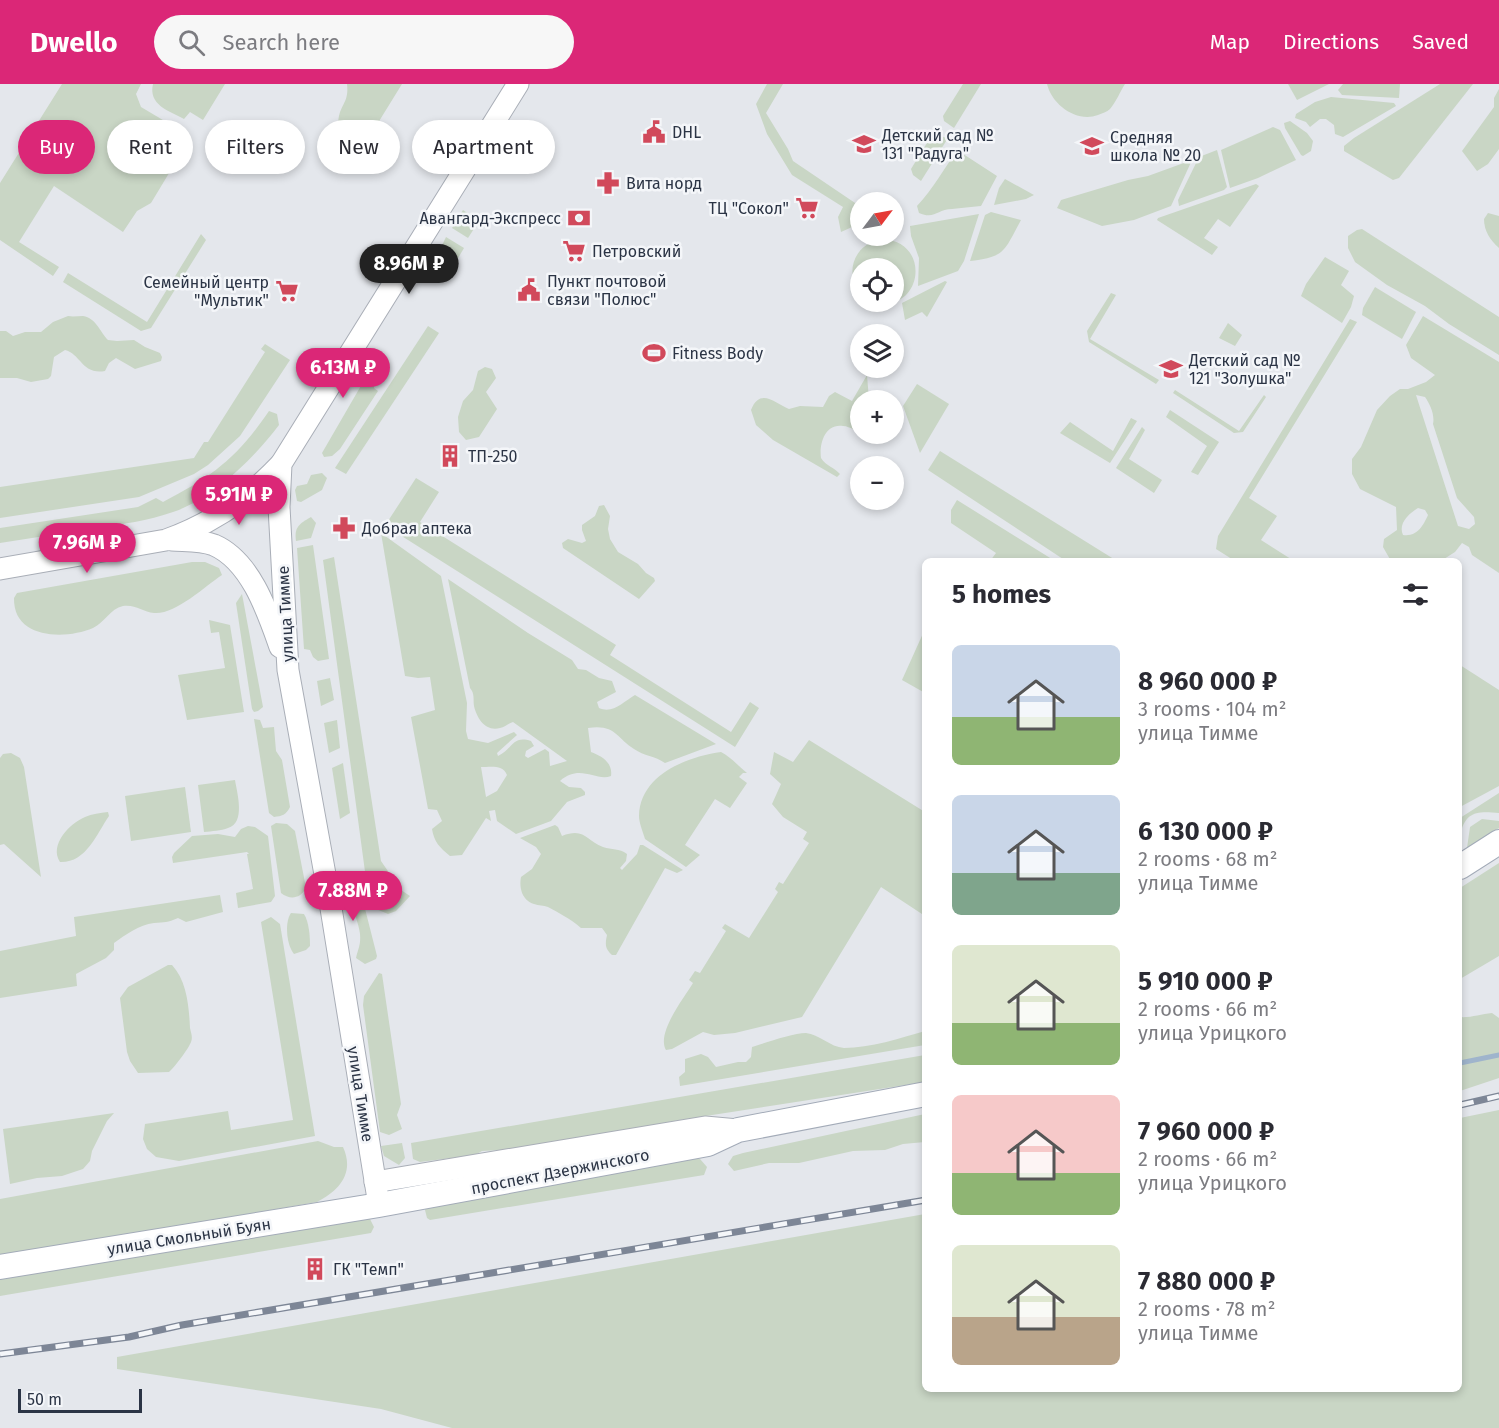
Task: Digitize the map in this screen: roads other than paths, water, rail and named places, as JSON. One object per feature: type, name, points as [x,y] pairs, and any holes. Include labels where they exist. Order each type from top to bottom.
[{"type":"main road","name":"улица Тимме","points":[[377,1193],[331,911],[288,670],[279,507],[281,464],[518,84]]},
{"type":"main road","points":[[0,569],[166,540],[195,529],[222,514],[259,486],[281,464]]},
{"type":"main road","points":[[166,540],[197,541],[213,545],[241,567],[263,602],[288,670]]},
{"type":"main road","points":[[1462,866],[1499,842]]},
{"type":"main road","name":"проспект Дзержинского","points":[[377,1193],[708,1144],[738,1130],[922,1095]]},
{"type":"main road","name":"улица Смольный Буян","points":[[0,1267],[377,1193]]},
{"type":"waterway","points":[[1462,1063],[1499,1055]]},
{"type":"railway","points":[[1462,1105],[1499,1096]]},
{"type":"railway","points":[[0,1354],[129,1337],[182,1325],[922,1201]]},
{"type":"place","name":"DHL","points":[[654,132]]},
{"type":"place","name":"Детский сад № 131 \"Радуга\"","points":[[864,144]]},
{"type":"place","name":"Средняя школа № 20","points":[[1092,146]]},
{"type":"place","name":"Вита норд","points":[[608,183]]},
{"type":"place","name":"ТЦ \"Сокол\"","points":[[807,208]]},
{"type":"place","name":"Авангард-Экспресс","points":[[579,218]]},
{"type":"place","name":"Петровский","points":[[574,251]]},
{"type":"place","name":"Пункт почтовой связи \"Полюс\"","points":[[529,290]]},
{"type":"place","name":"Семейный центр \"Мультик\"","points":[[287,291]]},
{"type":"place","name":"Fitness Body","points":[[654,353]]},
{"type":"place","name":"Детский сад № 121 \"Золушка\"","points":[[1171,369]]},
{"type":"place","name":"ТП-250","points":[[450,456]]},
{"type":"place","name":"Добрая аптека","points":[[344,528]]},
{"type":"place","name":"ГК \"Темп\"","points":[[315,1269]]}]
